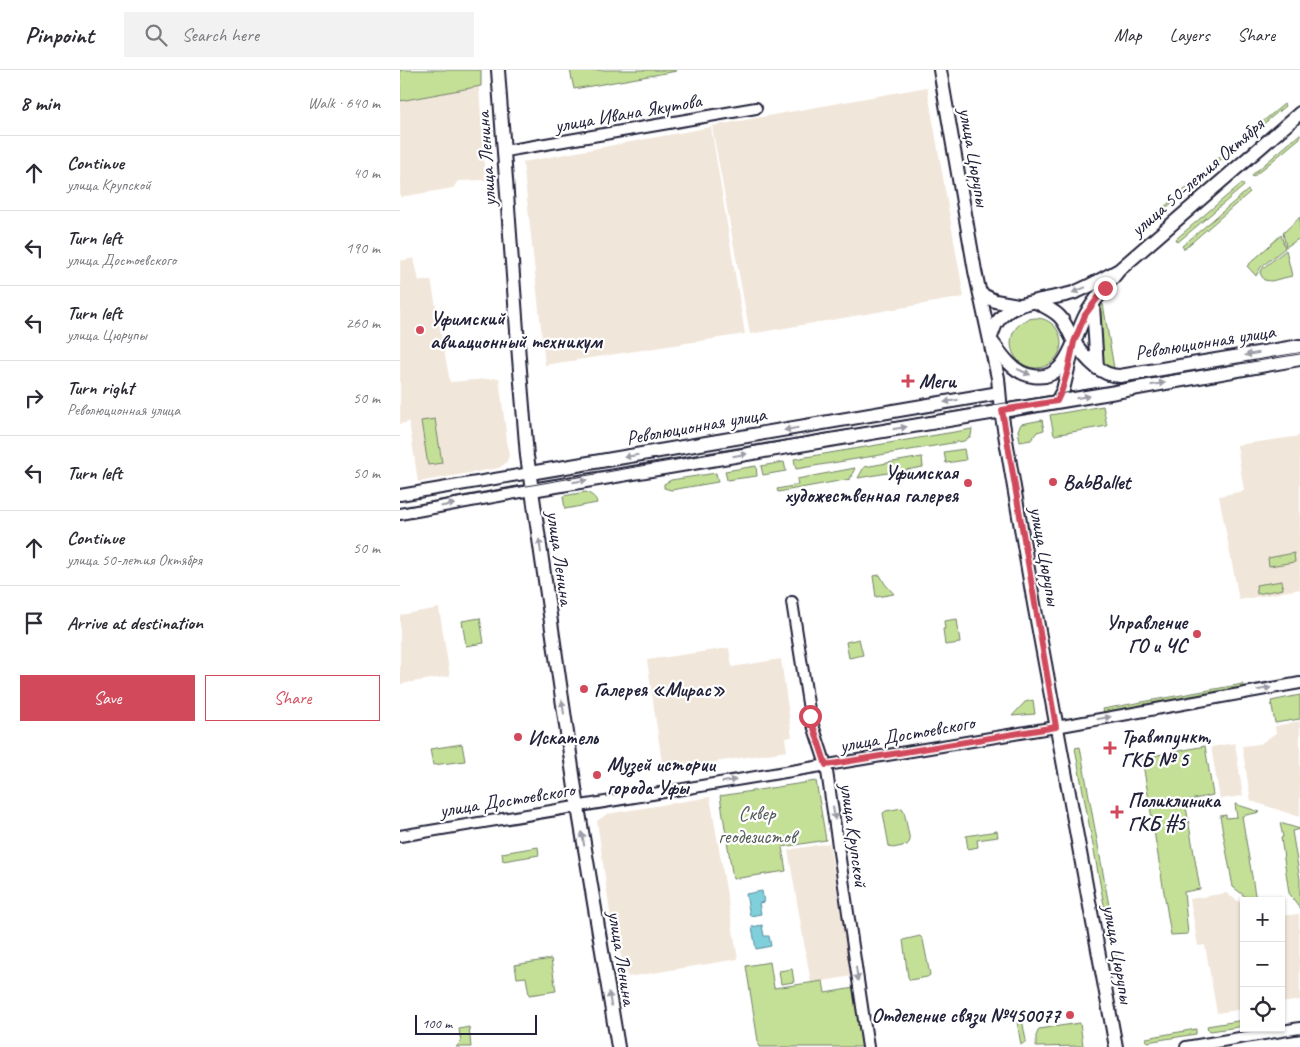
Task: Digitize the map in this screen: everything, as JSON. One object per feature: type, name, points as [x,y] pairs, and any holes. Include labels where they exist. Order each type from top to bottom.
[{"type":"main road","name":"улица Ленина","points":[[498,70],[519,358],[532,490],[578,807],[618,1047]]},
{"type":"main road","name":"улица Цюрупы","points":[[940,70],[975,271],[990,339],[1056,727],[1116,1047]]},
{"type":"main road","name":"улица 50-летия Октября","points":[[1074,342],[1085,315],[1119,270],[1300,113]]},
{"type":"main road","name":"улица 50-летия Октября","points":[[1036,302],[1094,284],[1119,270]]},
{"type":"main road","points":[[981,294],[996,301],[1018,305],[1036,302],[1059,316],[1070,331],[1074,342],[1097,368]]},
{"type":"main road","points":[[1093,304],[1097,368]]},
{"type":"main road","points":[[1018,305],[996,322],[990,339],[1009,364],[1025,374],[1038,376],[1050,374],[1061,366],[1074,342]]},
{"type":"main road","points":[[1057,401],[1068,370],[1074,342]]},
{"type":"main road","name":"Революционная улица","points":[[1097,368],[1106,374],[1117,376],[1300,346]]},
{"type":"main road","points":[[532,490],[1110,393],[1300,359]]},
{"type":"main road","name":"Революционная улица","points":[[530,473],[999,393]]},
{"type":"street","name":"улица Ивана Якутова","points":[[505,151],[756,108]]},
{"type":"street","name":"Революционная улица","points":[[400,495],[530,473]]},
{"type":"street","points":[[400,514],[532,490]]},
{"type":"street","name":"улица Крупской","points":[[792,602],[810,716],[826,765],[868,1047]]},
{"type":"street","name":"улица Достоевского","points":[[400,836],[1056,727],[1300,683]]},
{"type":"street","points":[[1186,1047],[1300,1028]]},
{"type":"shaded area","points":[[479,86],[485,180],[458,181],[453,188],[400,197],[400,99]]},
{"type":"shaded area","points":[[927,87],[964,297],[750,334],[712,126]]},
{"type":"shaded area","points":[[711,127],[745,334],[545,365],[523,162]]},
{"type":"shaded area","name":"Уфимский авиационный техникум","points":[[414,258],[419,281],[431,280],[450,382],[499,378],[509,456],[506,463],[499,468],[418,482],[409,422],[400,424],[400,261]]},
{"type":"shaded area","points":[[1300,436],[1300,589],[1239,600],[1219,496],[1244,491],[1237,445]]},
{"type":"shaded area","points":[[439,608],[450,676],[400,684],[400,615]]},
{"type":"shaded area","points":[[729,648],[732,667],[781,659],[792,737],[785,738],[787,751],[663,770],[647,660]]},
{"type":"shaded area","points":[[1300,721],[1300,817],[1251,801],[1242,746],[1260,744],[1276,733],[1275,726]]},
{"type":"shaded area","points":[[1235,743],[1243,796],[1220,799],[1211,747]]},
{"type":"shaded area","points":[[710,797],[738,959],[628,977],[612,927],[597,821],[607,814]]},
{"type":"shaded area","points":[[829,843],[852,976],[811,983],[788,850]]},
{"type":"shaded area","points":[[1226,893],[1240,902],[1240,1010],[1217,1013],[1205,945],[1198,946],[1190,899]]},
{"type":"shaded area","points":[[1299,914],[1300,1000],[1285,1002],[1285,942],[1285,916]]},
{"type":"green space","points":[[400,70],[481,70],[481,86],[400,101]]},
{"type":"green space","points":[[570,70],[676,70],[677,71],[574,89]]},
{"type":"green space","points":[[1284,104],[1285,106],[1218,162],[1215,161]]},
{"type":"green space","points":[[1300,134],[1300,138],[1253,177],[1252,175]]},
{"type":"green space","points":[[1209,169],[1146,225],[1144,224]]},
{"type":"green space","points":[[1242,183],[1244,186],[1178,242],[1176,239]]},
{"type":"green space","points":[[1248,190],[1250,192],[1184,249],[1182,246]]},
{"type":"green space","points":[[1300,217],[1300,238],[1286,247],[1283,233]]},
{"type":"green space","points":[[1281,235],[1285,248],[1261,267],[1256,276],[1247,266]]},
{"type":"green space","points":[[1286,250],[1292,276],[1271,281],[1264,280],[1260,273],[1263,268]]},
{"type":"green space","points":[[1103,304],[1114,368],[1104,363],[1100,341],[1098,324],[1100,309]]},
{"type":"green space","points":[[1036,318],[1045,320],[1056,329],[1061,343],[1059,352],[1050,363],[1036,368],[1027,366],[1016,357],[1011,343],[1013,334],[1022,323]]},
{"type":"green space","points":[[1103,406],[1107,426],[1054,435],[1050,415]]},
{"type":"green space","points":[[435,419],[442,463],[428,465],[421,421]]},
{"type":"green space","points":[[1042,420],[1044,430],[1037,432],[1031,440],[1020,442],[1018,430],[1021,424]]},
{"type":"green space","points":[[972,429],[971,436],[964,441],[796,469],[794,459]]},
{"type":"green space","points":[[964,449],[966,460],[946,463],[944,452]]},
{"type":"green space","points":[[922,457],[923,467],[858,478],[864,467]]},
{"type":"green space","points":[[784,462],[786,471],[763,475],[761,466]]},
{"type":"green space","points":[[756,466],[757,476],[727,480],[725,471]]},
{"type":"green space","points":[[855,468],[850,479],[778,492],[777,489],[798,485],[797,479]]},
{"type":"green space","points":[[716,473],[718,482],[671,490],[664,488],[664,484],[671,480]]},
{"type":"green space","points":[[586,492],[596,499],[597,503],[565,509],[563,496]]},
{"type":"green space","points":[[1294,553],[1295,562],[1269,566],[1268,558]]},
{"type":"green space","points":[[880,575],[894,594],[876,597],[873,576]]},
{"type":"green space","points":[[1282,581],[1283,589],[1257,594],[1256,585]]},
{"type":"green space","points":[[480,618],[484,643],[466,646],[462,621]]},
{"type":"green space","points":[[957,619],[960,643],[945,645],[944,621]]},
{"type":"green space","points":[[859,639],[863,655],[849,658],[846,642]]},
{"type":"green space","points":[[1243,684],[1244,689],[1104,713],[1103,709]]},
{"type":"green space","points":[[1300,695],[1300,719],[1275,723],[1271,701]]},
{"type":"green space","points":[[1033,700],[1035,714],[1012,716],[1025,702]]},
{"type":"green space","points":[[462,744],[465,761],[433,765],[430,749]]},
{"type":"green space","points":[[1205,746],[1213,795],[1185,801],[1200,889],[1184,892],[1188,934],[1171,935],[1142,758]]},
{"type":"green space","points":[[1080,747],[1116,944],[1111,943],[1075,748]]},
{"type":"green space","name":"Сквер геодезистов","points":[[816,781],[826,840],[782,847],[786,871],[733,879],[720,796]]},
{"type":"green space","points":[[1235,804],[1260,812],[1242,816],[1255,897],[1246,897],[1233,887],[1220,816],[1226,815],[1226,818],[1237,817]]},
{"type":"green space","points":[[902,808],[910,841],[907,845],[893,848],[889,846],[883,813]]},
{"type":"green space","points":[[1280,823],[1300,829],[1292,831],[1300,879],[1300,908],[1289,893]]},
{"type":"green space","points":[[997,831],[998,837],[977,840],[978,847],[968,849],[966,836]]},
{"type":"green space","points":[[538,847],[539,855],[503,861],[502,853]]},
{"type":"green space","points":[[920,936],[923,940],[930,975],[910,980],[903,940]]},
{"type":"green space","points":[[1117,955],[1125,1004],[1121,1005],[1113,956]]},
{"type":"green space","points":[[551,959],[556,991],[529,995],[526,977],[517,978],[515,965]]},
{"type":"green space","points":[[770,962],[774,988],[823,981],[825,993],[854,988],[863,1047],[759,1047],[746,966]]},
{"type":"green space","points":[[792,969],[794,982],[781,984],[779,971]]},
{"type":"green space","points":[[1016,1015],[1020,1015],[1022,1019],[1026,1041],[1021,1045]]},
{"type":"green space","points":[[1240,1021],[1240,1027],[1211,1031],[1208,1030],[1207,1026]]},
{"type":"green space","points":[[1080,1023],[1083,1045],[1036,1047],[1036,1036],[1039,1029]]},
{"type":"green space","points":[[469,1027],[471,1047],[456,1047],[461,1042],[459,1029]]},
{"type":"green space","points":[[1196,1029],[1196,1034],[1147,1042],[1146,1038]]},
{"type":"water","points":[[762,891],[764,902],[759,903],[761,914],[750,916],[746,894]]},
{"type":"water","points":[[762,925],[764,936],[769,936],[771,946],[756,949],[752,927]]},
{"type":"tram line","points":[[400,508],[975,408],[1300,354]]},
{"type":"place","name":"Уфимский авиационный техникум","points":[[420,330]]},
{"type":"place","name":"Меги","points":[[908,381]]},
{"type":"place","name":"BabBallet","points":[[1053,482]]},
{"type":"place","name":"Уфимская художественная галерея","points":[[968,483]]},
{"type":"place","name":"Управление ГО и ЧС","points":[[1197,634]]},
{"type":"place","name":"Галерея «Мирас»","points":[[584,689]]},
{"type":"place","name":"Искатель","points":[[518,737]]},
{"type":"place","name":"Травмпункт, ГКБ № 5","points":[[1110,748]]},
{"type":"place","name":"Музей истории города Уфы","points":[[597,775]]},
{"type":"place","name":"Поликлиника ГКБ #5","points":[[1117,812]]},
{"type":"place","name":"Отделение связи №450077","points":[[1070,1015]]},
{"type":"route","points":[[810,716],[826,765],[1056,727],[1002,410],[1057,401],[1068,370],[1074,342],[1085,315],[1105,288]]}]
